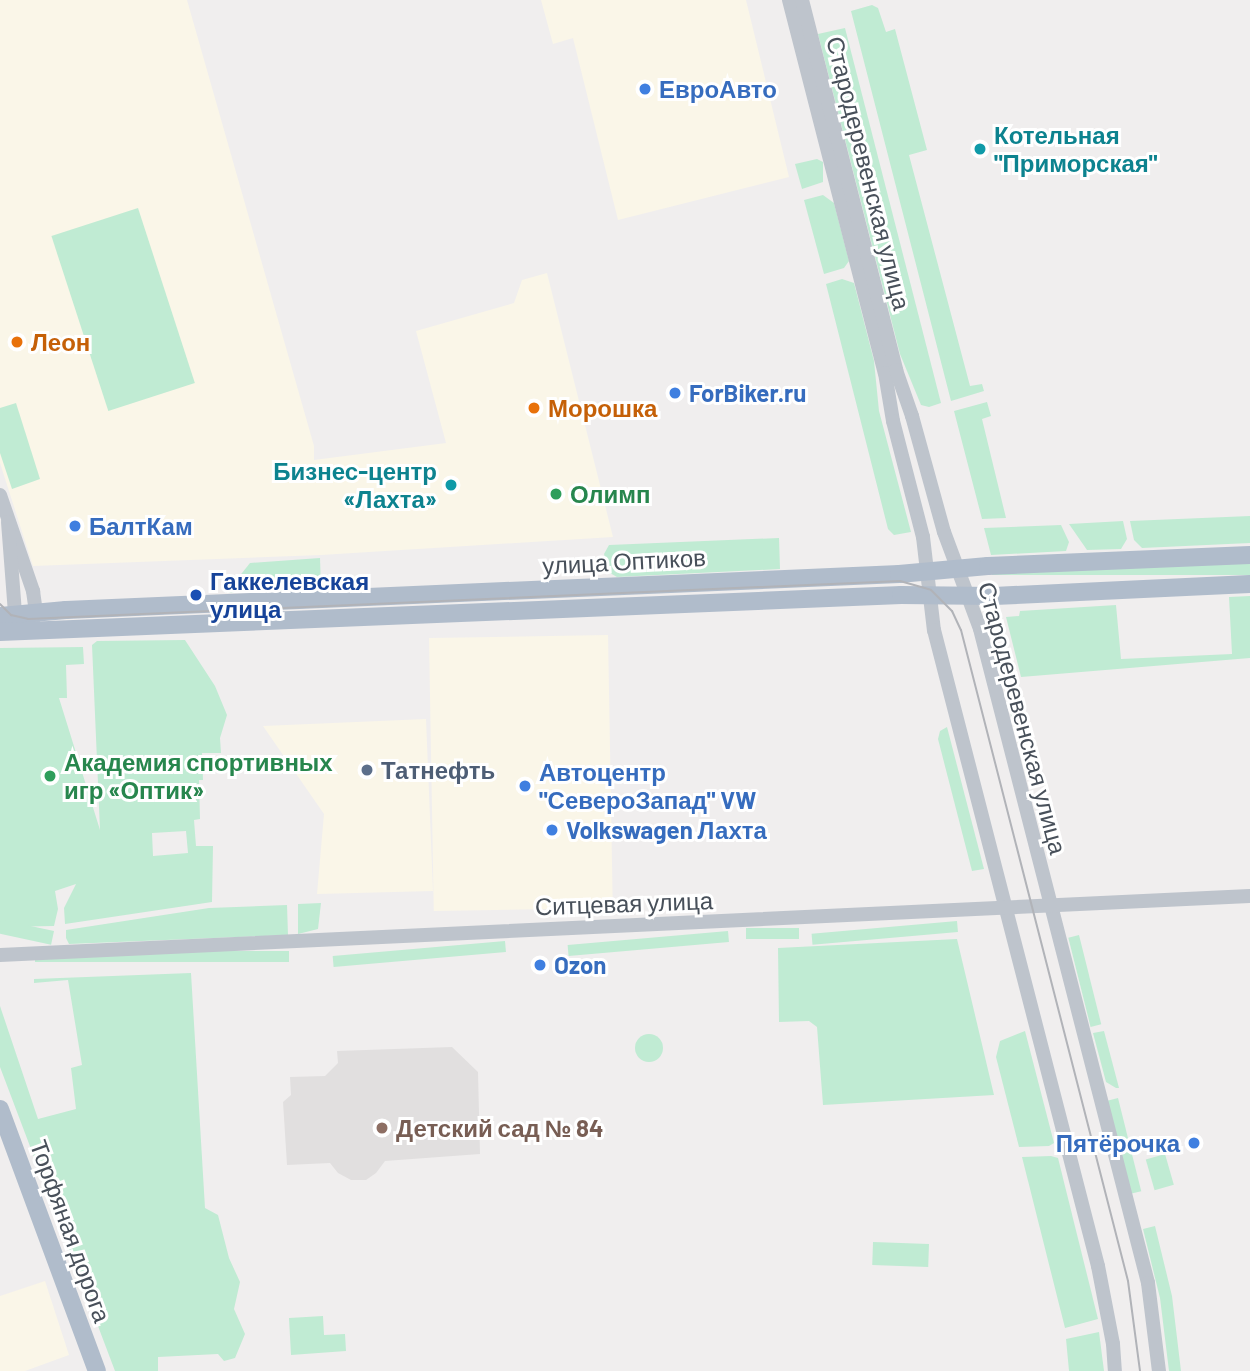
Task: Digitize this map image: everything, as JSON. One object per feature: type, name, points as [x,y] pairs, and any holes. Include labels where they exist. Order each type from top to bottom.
[{"type":"main road","name":"улица Оптиков","points":[[8,615],[1250,555]]},
{"type":"main road","name":"улица Оптиков","points":[[0,632],[1250,584]]},
{"type":"main road","name":"Торфяная дорога","points":[[0,1109],[97,1371]]},
{"type":"street","name":"Стародеревенская улица","points":[[789,0],[885,373],[893,421],[923,537],[937,643],[1098,1266],[1115,1371]]},
{"type":"street","name":"Стародеревенская улица","points":[[802,0],[896,370],[957,568],[980,629],[1148,1283],[1159,1371]]},
{"type":"street","points":[[0,495],[33,591],[36,612],[29,630],[8,615],[8,522]]},
{"type":"street","name":"Ситцевая улица","points":[[0,955],[1250,896]]},
{"type":"shaded area","points":[[0,0],[187,0],[314,446],[314,460],[446,443],[416,331],[514,303],[522,280],[547,273],[613,537],[321,555],[33,566],[0,463]]},
{"type":"shaded area","points":[[541,0],[746,0],[789,177],[618,220],[573,38],[553,44]]},
{"type":"shaded area","name":"Автоцентр \"СевероЗапад\" VW","points":[[608,635],[613,908],[434,911],[429,638]]},
{"type":"shaded area","points":[[426,719],[433,891],[317,894],[324,814],[263,726]]},
{"type":"shaded area","name":"Детский сад № 84","points":[[452,1047],[478,1072],[480,1154],[385,1161],[376,1173],[366,1180],[351,1180],[338,1173],[330,1163],[287,1165],[283,1102],[291,1095],[290,1077],[325,1076],[338,1063],[337,1051]]},
{"type":"shaded area","points":[[45,1281],[69,1355],[25,1371],[0,1371],[0,1296]]},
{"type":"green space","points":[[872,5],[878,8],[886,32],[895,29],[927,150],[909,155],[970,386],[982,384],[984,391],[951,401],[851,11]]},
{"type":"green space","points":[[845,28],[941,403],[929,407],[921,405],[900,354],[818,34]]},
{"type":"green space","points":[[817,159],[823,162],[823,182],[802,189],[795,164]]},
{"type":"green space","points":[[823,195],[834,203],[849,261],[844,268],[824,274],[804,200]]},
{"type":"green space","points":[[138,208],[195,383],[108,411],[51,236]]},
{"type":"green space","points":[[842,279],[854,283],[874,361],[879,411],[911,532],[894,535],[888,529],[826,284]]},
{"type":"green space","points":[[987,402],[991,416],[982,419],[1006,518],[982,519],[954,411]]},
{"type":"green space","points":[[16,403],[40,479],[12,489],[0,453],[0,408]]},
{"type":"green space","points":[[1250,516],[1250,543],[1142,548],[1134,540],[1130,521]]},
{"type":"green space","points":[[1123,521],[1127,539],[1121,549],[1087,550],[1069,524]]},
{"type":"green space","points":[[1061,525],[1069,542],[1066,551],[991,555],[984,528]]},
{"type":"green space","points":[[779,538],[780,569],[617,577],[610,573],[604,554],[609,545]]},
{"type":"green space","points":[[320,558],[321,589],[226,593],[250,563]]},
{"type":"green space","points":[[992,563],[1250,563],[1250,575],[992,575]]},
{"type":"green space","points":[[1250,596],[1250,658],[1021,677],[1006,617],[1019,616],[1020,611],[1116,605],[1121,659],[1232,654],[1229,597]]},
{"type":"green space","points":[[185,640],[215,686],[227,715],[220,738],[221,753],[202,753],[203,780],[199,780],[200,819],[194,820],[196,846],[213,846],[212,902],[65,924],[64,908],[76,884],[55,891],[58,909],[54,926],[0,927],[0,648],[83,647],[84,664],[66,665],[67,698],[59,698],[100,830],[92,645],[97,641]],"holes":[[[186,831],[188,853],[153,856],[152,833]]]},
{"type":"green space","points":[[1014,694],[1034,773],[1026,775],[1006,696]]},
{"type":"green space","points":[[947,727],[984,869],[972,871],[938,739],[940,731]]},
{"type":"green space","points":[[321,903],[318,929],[298,934],[298,904]]},
{"type":"green space","points":[[287,905],[288,935],[69,944],[66,938],[66,930],[209,908]]},
{"type":"green space","points":[[1,920],[54,931],[51,945],[0,934]]},
{"type":"green space","points":[[957,921],[958,932],[813,945],[812,934]]},
{"type":"green space","points":[[746,928],[799,928],[799,939],[746,939]]},
{"type":"green space","points":[[728,931],[729,942],[569,956],[568,945]]},
{"type":"green space","points":[[1079,935],[1101,1024],[1091,1027],[1068,938]]},
{"type":"green space","points":[[957,939],[994,1095],[823,1105],[817,1027],[809,1021],[779,1022],[778,948]]},
{"type":"green space","points":[[505,941],[506,952],[334,967],[333,956]]},
{"type":"green space","points":[[35,951],[289,951],[289,962],[35,962]]},
{"type":"green space","points":[[191,973],[205,1208],[218,1215],[229,1258],[240,1282],[234,1309],[245,1334],[235,1358],[224,1361],[218,1354],[158,1357],[158,1371],[115,1371],[0,1067],[0,1006],[38,1119],[76,1109],[71,1068],[82,1065],[68,980],[34,983],[34,979]]},
{"type":"green space","points":[[1025,1031],[1054,1143],[1049,1146],[1019,1147],[996,1057],[1000,1041]]},
{"type":"green space","points":[[1104,1031],[1119,1088],[1106,1082],[1093,1033]]},
{"type":"green space","points":[[649,1034],[659,1038],[663,1048],[659,1058],[649,1062],[639,1058],[635,1048],[639,1038]]},
{"type":"green space","points":[[1118,1098],[1141,1191],[1130,1194],[1106,1101]]},
{"type":"green space","points":[[1165,1154],[1174,1185],[1155,1190],[1146,1160]]},
{"type":"green space","points":[[1022,1157],[1058,1158],[1098,1319],[1065,1328]]},
{"type":"green space","points":[[1155,1226],[1172,1296],[1181,1371],[1169,1371],[1160,1298],[1143,1229]]},
{"type":"green space","points":[[873,1242],[929,1244],[928,1267],[872,1265]]},
{"type":"green space","points":[[323,1316],[324,1335],[345,1334],[346,1351],[291,1355],[289,1318]]},
{"type":"green space","points":[[1099,1332],[1104,1371],[1069,1371],[1066,1339]]},
{"type":"tram line","points":[[0,604],[11,615],[28,619],[900,581],[931,590],[952,611],[961,630],[1128,1281],[1140,1371]]},
{"type":"place","name":"ЕвроАвто","points":[[645,89]]},
{"type":"place","name":"Котельная \"Приморская\"","points":[[980,149]]},
{"type":"place","name":"Леон","points":[[17,342]]},
{"type":"place","name":"ForBiker.ru","points":[[675,393]]},
{"type":"place","name":"Морошка","points":[[534,408]]},
{"type":"place","name":"Бизнес-центр «Лахта»","points":[[451,485]]},
{"type":"place","name":"Олимп","points":[[556,494]]},
{"type":"place","name":"БалтКам","points":[[75,526]]},
{"type":"place","name":"Гаккелевская улица","points":[[196,595]]},
{"type":"place","name":"Татнефть","points":[[367,770]]},
{"type":"place","name":"Академия спортивных игр «Оптик»","points":[[50,776]]},
{"type":"place","name":"Автоцентр \"СевероЗапад\" VW","points":[[525,786]]},
{"type":"place","name":"Volkswagen Лахта","points":[[552,830]]},
{"type":"place","name":"Ozon","points":[[540,965]]},
{"type":"place","name":"Детский сад № 84","points":[[382,1128]]},
{"type":"place","name":"Пятёрочка","points":[[1194,1143]]}]
